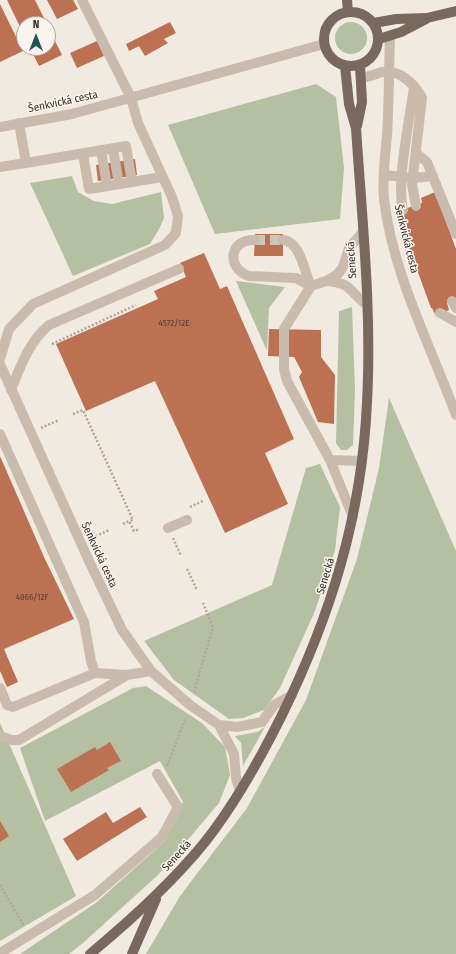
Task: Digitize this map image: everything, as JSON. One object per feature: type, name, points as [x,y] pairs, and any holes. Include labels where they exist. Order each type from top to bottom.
[{"type":"main road","points":[[347,0],[348,12]]},
{"type":"main road","points":[[374,23],[396,19],[427,18],[456,11]]},
{"type":"main road","points":[[348,12],[361,14],[374,23],[378,30],[378,39],[377,47],[372,57],[360,65],[345,66],[331,58],[324,44],[324,37],[329,23],[334,18],[348,12]]},
{"type":"main road","points":[[378,39],[401,32],[427,18]]},
{"type":"main road","name":"Senecká","points":[[356,128],[362,102],[360,65]]},
{"type":"main road","name":"Senecká","points":[[90,954],[158,894],[205,841],[240,790],[265,749],[292,695],[328,610],[343,561],[353,517],[362,461],[367,404],[367,305],[356,128],[349,104],[345,66]]},
{"type":"main road","points":[[132,954],[158,894]]},
{"type":"street","points":[[0,358],[5,330],[32,304],[165,245],[176,233],[178,216],[172,197],[138,123],[131,98],[82,0]]},
{"type":"street","name":"Šenkvická cesta","points":[[390,36],[384,175],[386,210],[394,250],[412,305],[452,393],[456,414]]},
{"type":"street","name":"Šenkvická cesta","points":[[0,127],[72,114],[324,44]]},
{"type":"street","points":[[361,78],[382,72],[398,73],[419,92],[422,104],[412,192],[416,206]]},
{"type":"street","points":[[403,210],[401,195],[402,177],[414,87]]},
{"type":"street","points":[[19,124],[26,163]]},
{"type":"street","points":[[0,167],[126,146],[132,182]]},
{"type":"street","points":[[113,148],[119,184]]},
{"type":"street","points":[[101,150],[107,186]]},
{"type":"street","points":[[416,153],[427,162],[456,234]]},
{"type":"street","points":[[83,154],[89,189],[162,177]]},
{"type":"street","points":[[384,175],[413,178],[433,176]]},
{"type":"street","points":[[353,517],[330,460],[287,381],[284,369],[284,329],[311,286],[326,281],[338,274],[343,266],[349,248],[362,233]]},
{"type":"street","points":[[255,240],[244,241],[240,244],[234,254],[234,265],[242,274],[249,276],[296,278],[311,286]]},
{"type":"street","points":[[283,240],[292,244],[296,248],[311,286]]},
{"type":"street","points":[[11,390],[20,366],[36,336],[49,325],[179,269]]},
{"type":"street","points":[[326,281],[339,282],[349,286],[357,298],[367,305]]},
{"type":"street","points":[[440,313],[456,322]]},
{"type":"street","name":"Šenkvická cesta","points":[[0,364],[122,630],[151,672],[184,701],[219,725]]},
{"type":"street","points":[[0,434],[84,622],[91,661],[95,673]]},
{"type":"street","points":[[330,460],[362,461]]},
{"type":"street","points":[[170,531],[187,520]]},
{"type":"street","points":[[0,688],[7,705],[13,707],[95,673],[127,675],[151,672]]},
{"type":"street","points":[[0,736],[12,740],[19,740],[127,675]]},
{"type":"street","points":[[219,725],[237,727],[262,722],[274,705],[292,695]]},
{"type":"street","points":[[219,725],[234,754],[236,778],[240,790]]},
{"type":"street","points":[[0,953],[95,895],[162,837],[178,807],[157,774]]},
{"type":"path","points":[[52,344],[136,305]]},
{"type":"path","points":[[73,414],[83,410],[133,520],[123,524]]},
{"type":"path","points":[[49,425],[59,420]]},
{"type":"path","points":[[190,507],[203,501]]},
{"type":"path","points":[[129,521],[134,531],[140,529]]},
{"type":"path","points":[[86,540],[109,530]]},
{"type":"path","points":[[170,531],[181,556]]},
{"type":"path","points":[[187,569],[196,590]]},
{"type":"path","points":[[192,697],[213,627],[202,603]]},
{"type":"path","points":[[157,774],[168,765],[187,713]]},
{"type":"path","points":[[0,885],[29,935]]},
{"type":"green space","points":[[351,22],[362,27],[367,38],[362,49],[351,54],[340,49],[335,38],[340,27]]},
{"type":"green space","points":[[316,84],[336,97],[344,168],[340,219],[215,234],[168,125]]},
{"type":"green space","points":[[72,176],[78,192],[94,201],[112,204],[161,192],[164,218],[150,244],[73,276],[30,183]]},
{"type":"green space","points":[[236,281],[285,287],[269,308],[267,351]]},
{"type":"green space","points":[[352,307],[355,390],[353,445],[347,450],[341,450],[336,443],[339,311]]},
{"type":"green space","points":[[389,398],[456,551],[456,954],[146,954],[180,896],[247,808],[306,700],[357,559],[379,468]]},
{"type":"green space","points":[[320,464],[340,507],[335,550],[315,611],[280,688],[264,710],[243,718],[229,719],[174,680],[144,641],[272,585],[306,468]]},
{"type":"green space","points":[[146,686],[202,723],[225,747],[230,775],[219,803],[158,875],[69,954],[20,954],[97,902],[165,841],[183,802],[160,761],[45,821],[20,748],[133,688]]},
{"type":"green space","points":[[0,723],[76,896],[0,941]]},
{"type":"green space","points":[[265,727],[243,766],[241,743],[235,736],[257,732]]},
{"type":"building","points":[[7,0],[35,0],[43,16],[16,16],[16,19]]},
{"type":"building","points":[[47,0],[73,0],[78,9],[57,19]]},
{"type":"building","points":[[0,4],[16,37],[16,54],[0,62]]},
{"type":"building","points":[[170,22],[176,33],[164,39],[168,43],[145,56],[139,46],[129,51],[126,44]]},
{"type":"building","points":[[97,41],[104,56],[77,68],[70,53]]},
{"type":"building","points":[[56,43],[62,55],[39,66],[34,56],[56,56]]},
{"type":"building","points":[[135,159],[137,175],[98,181],[96,165]]},
{"type":"building","points":[[435,192],[456,249],[456,299],[447,303],[449,310],[436,316],[431,308],[396,212],[422,203],[421,198]]},
{"type":"building","points":[[255,234],[283,234],[283,256],[254,256]]},
{"type":"building","points":[[204,253],[220,289],[227,286],[294,439],[265,453],[288,504],[225,533],[155,381],[86,411],[56,344],[158,299],[154,291],[186,277],[180,263]]},
{"type":"building","points":[[269,329],[321,330],[321,357],[335,375],[334,424],[318,422],[299,377],[302,372],[294,357],[268,356]]},
{"type":"building","points":[[0,456],[44,557],[74,619],[4,649],[18,682],[7,687],[0,671]]},
{"type":"building","points":[[110,742],[121,761],[107,768],[109,770],[71,792],[57,769],[95,747],[97,750]]},
{"type":"building","points":[[140,807],[147,817],[77,861],[63,839],[106,812],[113,823]]},
{"type":"building","points":[[0,821],[9,836],[0,842]]},
{"type":"tunnel","points":[[255,240],[283,240]]}]
